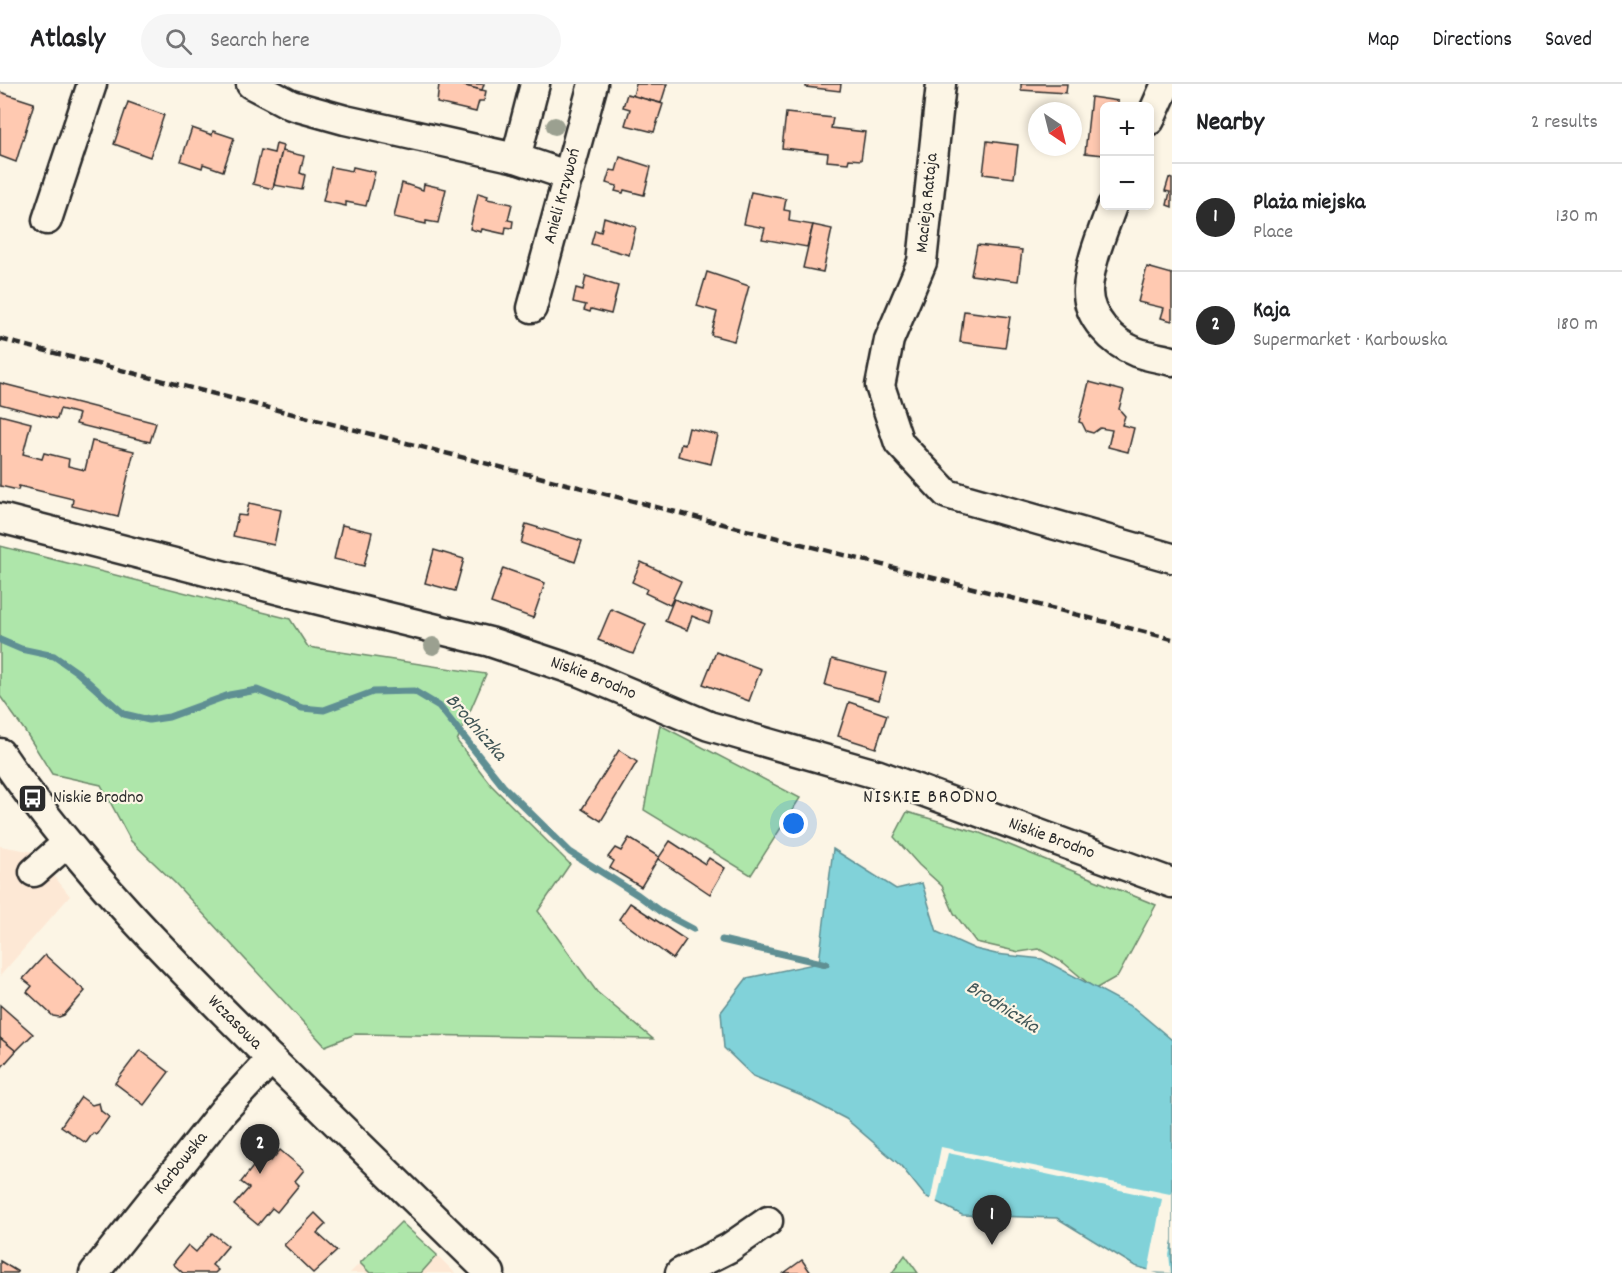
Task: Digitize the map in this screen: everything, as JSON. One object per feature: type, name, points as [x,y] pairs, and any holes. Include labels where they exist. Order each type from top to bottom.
[{"type":"street","points":[[47,220],[92,84]]},
{"type":"street","points":[[251,84],[291,105],[345,120],[516,158],[569,176]]},
{"type":"street","points":[[516,158],[535,84]]},
{"type":"street","name":"Anieli Krzywoń","points":[[532,308],[593,84]]},
{"type":"street","name":"Macieja Rataja","points":[[941,84],[922,262],[889,340],[880,386],[899,443],[947,494],[1172,558]]},
{"type":"street","points":[[1154,109],[1166,84]]},
{"type":"street","points":[[1111,210],[1095,255],[1088,291],[1094,315],[1109,335],[1135,352],[1172,361]]},
{"type":"street","name":"Niskie Brodno","points":[[0,518],[292,594],[490,642],[580,672],[709,726],[876,774],[1172,883]]},
{"type":"street","name":"Wczasowa","points":[[0,753],[56,839],[271,1059],[490,1273]]},
{"type":"street","points":[[34,872],[56,839]]},
{"type":"street","name":"Karbowska","points":[[94,1273],[224,1110],[271,1059]]},
{"type":"street","points":[[680,1273],[729,1248],[768,1221]]},
{"type":"shaded area","points":[[0,846],[35,852],[70,896],[0,976]]},
{"type":"shaded area","points":[[401,1222],[437,1255],[455,1273],[350,1273]]},
{"type":"green space","points":[[0,546],[290,619],[308,647],[486,674],[457,741],[491,785],[570,864],[538,911],[597,992],[653,1039],[355,1034],[325,1046],[175,883],[131,841],[101,785],[52,774],[0,696]]},
{"type":"green space","points":[[660,725],[800,798],[751,875],[644,810]]},
{"type":"green space","points":[[907,812],[980,833],[1156,905],[1118,976],[1095,989],[1064,963],[1039,949],[1019,952],[976,942],[954,913],[942,886],[894,837]]},
{"type":"green space","points":[[401,1222],[437,1255],[421,1273],[370,1273],[360,1263]]},
{"type":"green space","points":[[905,1255],[918,1273],[892,1273]]},
{"type":"water","name":"Niskie Brodno","points":[[833,849],[896,889],[922,883],[937,932],[975,949],[996,954],[1042,959],[1134,1008],[1172,1040],[1172,1273],[1159,1273],[1135,1266],[1057,1218],[962,1215],[925,1196],[901,1166],[846,1119],[802,1096],[753,1076],[724,1048],[721,1012],[747,978],[819,963]]},
{"type":"pier","points":[[941,1147],[1172,1193],[1172,1240],[1169,1255],[1171,1273],[1148,1272],[1162,1199],[948,1153],[936,1205],[930,1202]]},
{"type":"building","points":[[439,84],[458,84],[486,91],[484,101],[479,101],[476,112],[437,103]]},
{"type":"building","points":[[458,84],[484,84],[482,90]]},
{"type":"building","points":[[636,84],[667,84],[661,103],[633,96]]},
{"type":"building","points":[[806,84],[841,84],[840,91],[806,87]]},
{"type":"building","points":[[1021,84],[1067,84],[1066,93],[1021,90]]},
{"type":"building","points":[[0,92],[34,103],[16,162],[0,156]]},
{"type":"building","points":[[627,94],[663,104],[654,132],[625,125],[630,109],[623,107]]},
{"type":"building","points":[[1091,97],[1118,101],[1100,102],[1100,155],[1085,153]]},
{"type":"building","points":[[128,102],[164,115],[150,157],[114,144]]},
{"type":"building","points":[[786,113],[833,118],[831,128],[865,132],[861,160],[849,159],[848,163],[827,161],[828,153],[782,148]]},
{"type":"building","points":[[192,128],[212,135],[213,131],[234,138],[223,171],[203,164],[202,168],[181,161]]},
{"type":"building","points":[[987,141],[1018,145],[1014,178],[983,174]]},
{"type":"building","points":[[276,144],[283,146],[273,189],[253,184],[261,150],[274,153]]},
{"type":"building","points":[[282,151],[304,156],[300,173],[305,175],[302,190],[274,185]]},
{"type":"building","points":[[620,157],[651,167],[644,195],[624,190],[623,193],[615,191],[617,186],[606,183],[610,170],[616,171]]},
{"type":"building","points":[[331,167],[352,171],[353,167],[375,172],[366,206],[346,202],[346,206],[323,201]]},
{"type":"building","points":[[1169,178],[1172,179],[1172,207],[1167,205],[1170,192],[1165,191]]},
{"type":"building","points":[[402,183],[423,190],[424,184],[446,189],[438,223],[426,221],[426,224],[394,217]]},
{"type":"building","points":[[751,192],[786,199],[784,210],[790,211],[789,221],[813,225],[807,247],[762,239],[765,228],[744,224]]},
{"type":"building","points":[[478,193],[488,196],[487,199],[512,204],[508,220],[513,221],[512,228],[506,227],[505,234],[470,229]]},
{"type":"building","points":[[604,217],[636,227],[629,255],[591,244],[595,230],[601,232]]},
{"type":"building","points":[[813,225],[832,229],[823,272],[803,268]]},
{"type":"building","points":[[977,245],[1022,250],[1018,281],[971,275]]},
{"type":"building","points":[[1147,267],[1172,274],[1172,321],[1161,318],[1164,308],[1138,302]]},
{"type":"building","points":[[707,272],[749,286],[734,341],[711,335],[717,312],[697,306]]},
{"type":"building","points":[[586,276],[618,286],[611,314],[591,309],[590,312],[584,310],[586,305],[573,302],[576,288],[583,290]]},
{"type":"building","points":[[964,311],[1010,317],[1005,348],[960,342]]},
{"type":"building","points":[[1089,382],[1124,391],[1119,409],[1125,416],[1122,425],[1134,428],[1128,452],[1108,447],[1112,430],[1100,428],[1093,433],[1086,431],[1079,422]]},
{"type":"building","points":[[0,383],[156,423],[150,442],[76,424],[79,414],[60,409],[57,419],[0,404]]},
{"type":"building","points":[[0,415],[31,423],[23,454],[42,459],[44,453],[69,459],[68,466],[85,470],[92,441],[134,451],[118,517],[72,506],[73,499],[19,486],[18,490],[0,486]]},
{"type":"building","points":[[689,428],[718,435],[711,464],[678,456],[681,444],[685,445]]},
{"type":"building","points":[[249,503],[281,510],[274,545],[233,536],[238,515],[246,516]]},
{"type":"building","points":[[526,524],[582,541],[575,562],[521,543]]},
{"type":"building","points":[[342,525],[372,532],[364,566],[334,559]]},
{"type":"building","points":[[434,550],[464,559],[455,591],[425,583]]},
{"type":"building","points":[[641,562],[681,581],[670,605],[645,593],[647,589],[632,582]]},
{"type":"building","points":[[503,568],[545,583],[533,618],[491,603]]},
{"type":"building","points":[[674,599],[712,613],[709,623],[692,616],[687,630],[665,621]]},
{"type":"building","points":[[611,609],[646,624],[633,654],[598,640]]},
{"type":"building","points":[[716,652],[761,669],[749,701],[703,684]]},
{"type":"building","points":[[832,659],[886,673],[879,700],[825,685]]},
{"type":"building","points":[[849,702],[887,715],[876,748],[838,736]]},
{"type":"building","points":[[619,750],[637,762],[601,821],[582,809]]},
{"type":"building","points":[[629,838],[659,857],[641,887],[610,868],[614,861],[608,857],[615,848],[621,851]]},
{"type":"building","points":[[670,841],[705,864],[709,858],[725,868],[710,894],[658,859]]},
{"type":"building","points":[[630,903],[686,940],[673,959],[619,919]]},
{"type":"building","points":[[45,955],[85,991],[64,1015],[59,1017],[53,1016],[27,992],[32,986],[23,979]]},
{"type":"building","points":[[0,1005],[33,1034],[16,1051],[0,1038]]},
{"type":"building","points":[[0,1038],[16,1051],[0,1069]]},
{"type":"building","points":[[140,1050],[169,1072],[144,1105],[115,1083]]},
{"type":"building","points":[[81,1097],[92,1105],[99,1103],[101,1111],[109,1117],[96,1135],[93,1133],[86,1143],[61,1126]]},
{"type":"building","points":[[280,1150],[304,1170],[295,1181],[299,1185],[277,1212],[272,1208],[258,1225],[234,1205],[249,1188],[241,1182],[263,1154],[271,1161]]},
{"type":"building","points":[[315,1213],[326,1224],[317,1233],[337,1251],[313,1273],[284,1245]]},
{"type":"building","points":[[212,1233],[228,1246],[212,1265],[218,1270],[215,1273],[183,1273],[173,1264],[188,1245],[196,1252]]},
{"type":"building","points":[[802,1260],[811,1273],[784,1273]]},
{"type":"building","points":[[0,1261],[18,1272],[0,1273]]},
{"type":"waterway","name":"Brodniczka","points":[[0,640],[21,649],[54,656],[77,672],[124,714],[149,720],[169,717],[229,695],[257,690],[302,708],[324,710],[373,692],[414,691],[439,706],[503,786],[570,852],[661,912],[693,929]]},
{"type":"waterway","name":"Brodniczka","points":[[722,940],[826,964]]},
{"type":"railway","points":[[0,339],[1172,639]]},
{"type":"place","name":"Niskie Brodno","points":[[32,798]]},
{"type":"place","name":"Kaja","points":[[260,1174]]},
{"type":"place","name":"Plaża miejska","points":[[992,1245]]},
{"type":"district","name":"NISKIE BRODNO","points":[[931,798]]}]
